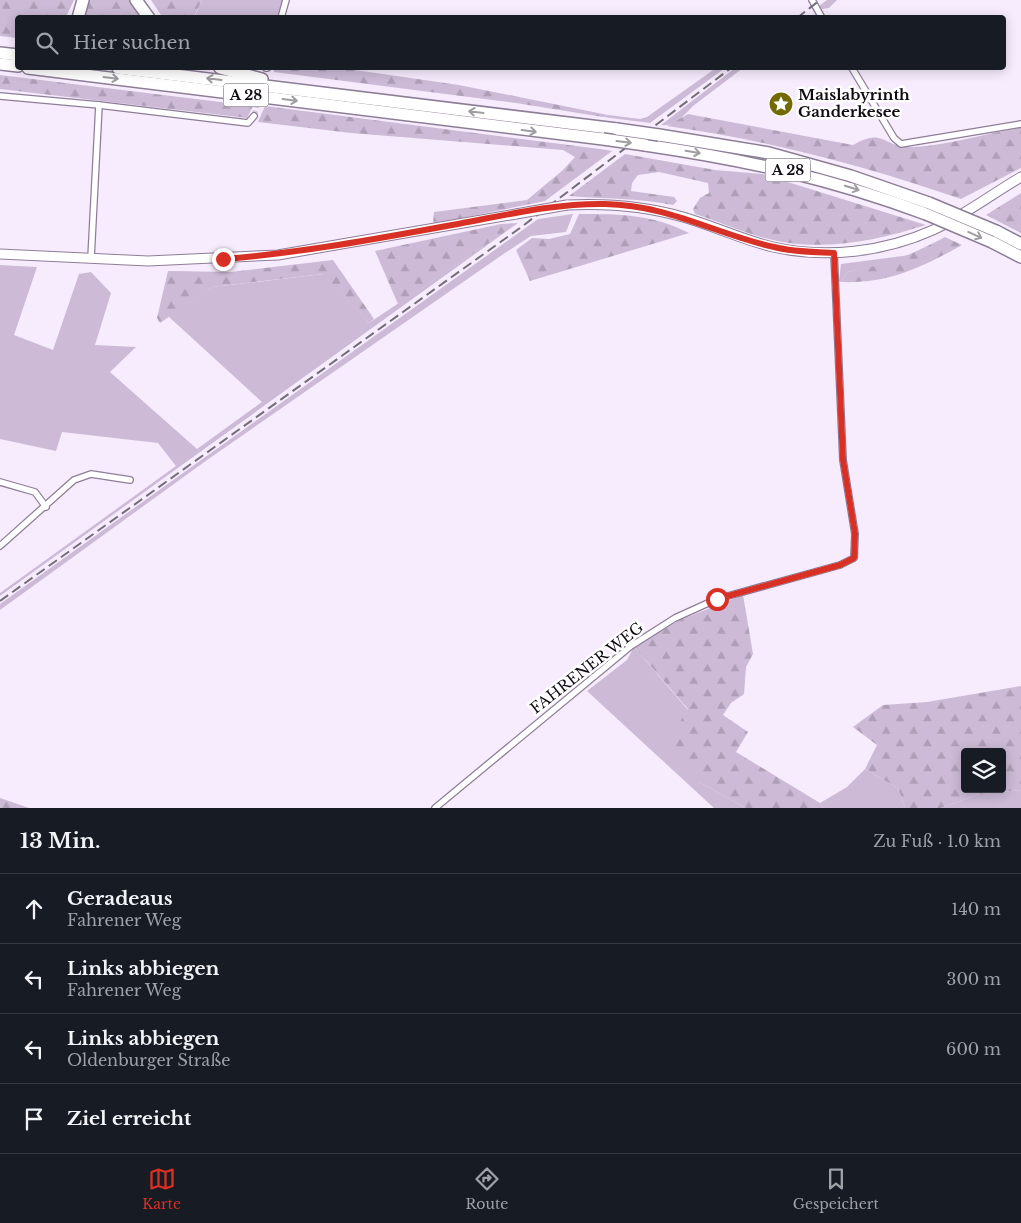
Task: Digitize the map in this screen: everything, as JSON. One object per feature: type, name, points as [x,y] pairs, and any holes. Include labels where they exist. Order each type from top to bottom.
[{"type":"highway","points":[[79,15],[83,0]]},
{"type":"highway","points":[[136,0],[147,15]]},
{"type":"highway","points":[[0,46],[15,48]]},
{"type":"highway","points":[[0,53],[15,55]]},
{"type":"highway","points":[[0,64],[15,66]]},
{"type":"highway","name":"A 28","points":[[44,70],[603,139],[722,157],[807,175],[928,208],[996,231],[1021,244]]},
{"type":"highway","name":"A 28","points":[[135,70],[659,134],[769,153],[860,178],[928,208],[1021,257]]},
{"type":"highway","points":[[228,70],[261,78],[279,87]]},
{"type":"main road","points":[[0,254],[167,260],[278,255],[567,205],[634,206],[683,217],[773,247],[834,253],[874,248],[905,240],[934,229],[1021,177]]},
{"type":"street","points":[[282,15],[286,0]]},
{"type":"street","points":[[812,0],[820,15]]},
{"type":"street","points":[[853,70],[894,138],[901,144],[1021,124]]},
{"type":"street","points":[[0,96],[99,105],[248,123],[254,116]]},
{"type":"street","points":[[91,258],[99,105]]},
{"type":"street","name":"FAHRENER WEG","points":[[435,808],[631,646],[675,618],[717,599],[840,565],[854,558],[855,534],[843,460],[834,253]]},
{"type":"street","points":[[0,546],[46,507],[74,480],[91,474],[130,480]]},
{"type":"street","points":[[0,482],[35,492],[46,507]]},
{"type":"green space","points":[[0,0],[74,0],[67,15],[15,15],[15,38],[0,36]]},
{"type":"green space","points":[[89,0],[132,0],[142,15],[85,15]]},
{"type":"green space","points":[[151,0],[202,0],[195,15],[161,15]]},
{"type":"green space","points":[[202,0],[283,0],[279,15],[195,15]]},
{"type":"green space","points":[[827,0],[837,0],[829,8],[822,9],[819,6]]},
{"type":"green space","points":[[274,70],[355,70],[459,85],[608,115],[603,117],[516,103],[274,72]]},
{"type":"green space","points":[[713,70],[722,70],[650,123],[603,117],[608,115],[640,119],[647,117]]},
{"type":"green space","points":[[732,70],[740,70],[675,122],[661,125]]},
{"type":"green space","points":[[0,75],[253,106],[247,118],[0,89]]},
{"type":"green space","points":[[265,106],[612,151],[545,201],[433,224],[434,212],[527,200],[563,170],[575,157],[563,150],[351,133],[258,122]]},
{"type":"green space","points":[[688,114],[853,145],[864,140],[878,138],[904,147],[927,146],[1021,128],[1021,168],[961,199],[816,155],[742,139],[667,126]]},
{"type":"green space","points":[[625,154],[715,170],[762,174],[926,225],[873,239],[837,244],[801,244],[771,240],[695,214],[693,209],[700,198],[709,193],[708,183],[659,172],[638,175],[632,183],[631,191],[674,197],[677,201],[673,205],[634,200],[569,196]]},
{"type":"green space","points":[[1021,193],[1021,233],[986,215]]},
{"type":"green space","points":[[573,214],[566,232],[531,236],[502,255],[207,460],[0,610],[0,604],[538,219]]},
{"type":"green space","points":[[579,214],[635,216],[662,222],[689,233],[530,281],[516,250],[532,238],[549,239],[570,234]]},
{"type":"green space","points":[[518,223],[0,596],[0,593],[176,466],[158,443],[62,432],[56,451],[0,439],[0,265],[37,267],[14,335],[53,350],[79,274],[91,272],[111,293],[95,345],[136,347],[110,372],[197,449],[262,402],[168,316],[212,287],[324,274],[369,323]]},
{"type":"green space","points":[[518,223],[398,304],[375,251],[501,224]]},
{"type":"green space","points":[[945,237],[962,245],[919,267],[890,277],[858,282],[841,282],[847,272],[874,267],[898,259]]},
{"type":"green space","points":[[910,255],[879,267],[847,272],[841,282],[839,281],[841,264]]},
{"type":"green space","points":[[333,260],[374,319],[369,323],[323,274],[212,287],[160,323],[157,318],[168,271],[231,272]]},
{"type":"green space","points":[[743,595],[753,654],[746,667],[744,694],[731,703],[723,715],[748,732],[736,752],[820,803],[823,808],[746,808],[699,782],[668,741],[688,709],[634,647],[680,620]]},
{"type":"green space","points":[[634,647],[688,710],[699,782],[746,808],[714,808],[587,691],[627,660]]},
{"type":"green space","points":[[1021,686],[1021,790],[1006,791],[1006,748],[961,748],[961,793],[990,793],[979,794],[941,808],[905,808],[898,788],[865,769],[877,745],[853,727],[883,705],[927,702]]},
{"type":"green space","points":[[865,769],[898,788],[905,808],[823,808],[820,803],[847,787]]},
{"type":"green space","points":[[1021,790],[1021,808],[941,808],[979,794],[1006,793],[1006,791]]},
{"type":"green space","points":[[0,798],[29,808],[0,808]]},
{"type":"tunnel","points":[[254,116],[259,97]]},
{"type":"railway","points":[[801,15],[820,0]]},
{"type":"railway","points":[[0,601],[520,228],[728,70]]},
{"type":"place","name":"Maislabyrinth Ganderkesee","points":[[781,104]]},
{"type":"route","points":[[223,259],[278,255],[361,242],[567,205],[606,204],[634,206],[683,217],[773,247],[834,253],[843,460],[855,534],[854,558],[840,565],[717,599]]}]
